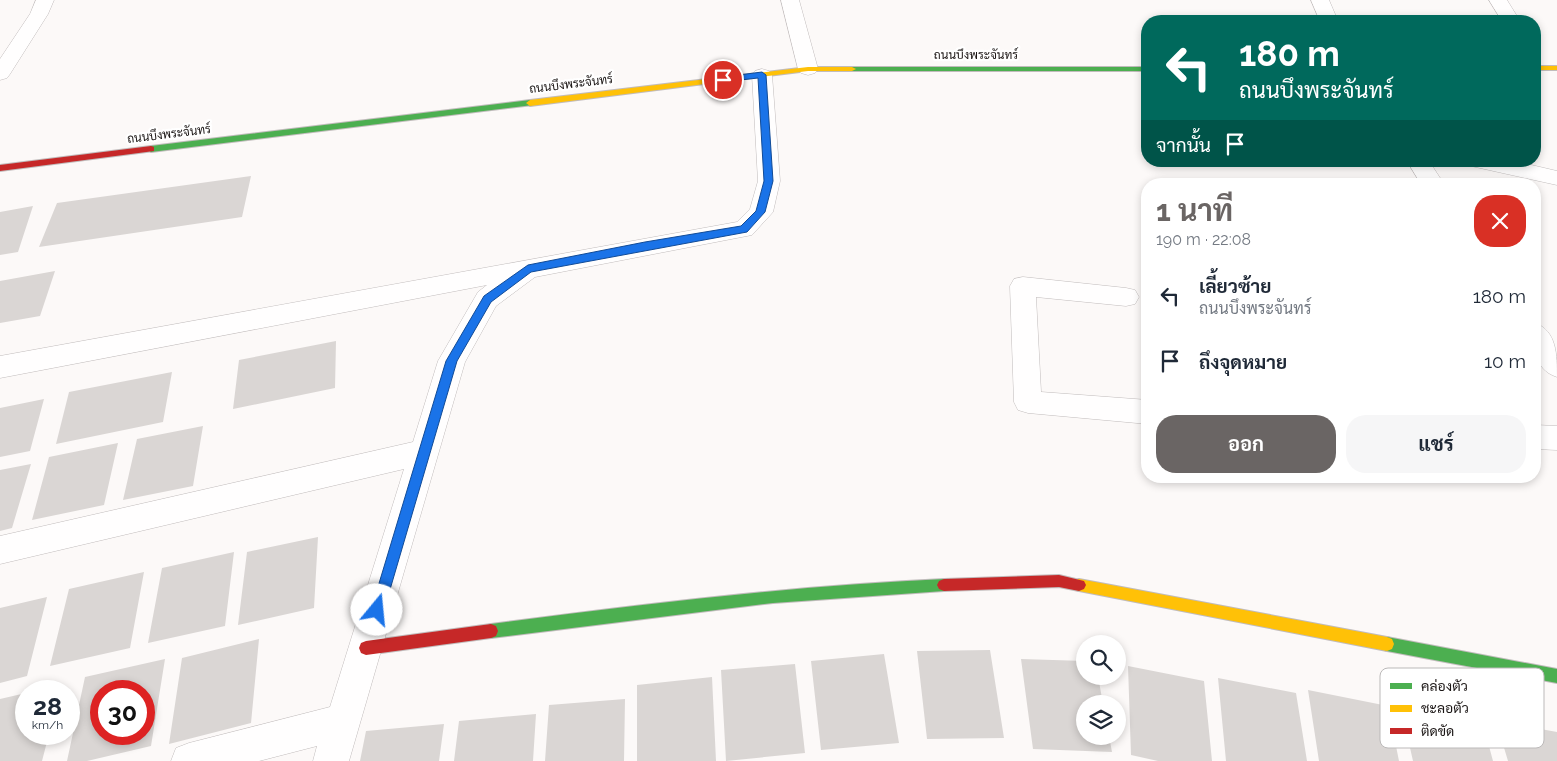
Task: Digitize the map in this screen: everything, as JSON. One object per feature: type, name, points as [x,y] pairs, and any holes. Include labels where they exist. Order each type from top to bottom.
[{"type":"street","points":[[0,74],[39,14],[45,0]]},
{"type":"street","points":[[790,0],[808,69]]},
{"type":"street","points":[[1320,0],[1326,15]]},
{"type":"street","points":[[1498,0],[1507,15]]},
{"type":"street","name":"ถนนบึงพระจันทร์","points":[[0,168],[808,69],[1141,69]]},
{"type":"street","points":[[0,367],[744,229],[761,212],[769,181],[762,75]]},
{"type":"street","points":[[1422,167],[1429,178]]},
{"type":"street","points":[[1507,167],[1557,178]]},
{"type":"street","points":[[331,761],[452,361],[487,299],[528,269]]},
{"type":"street","points":[[1126,297],[1023,286],[1028,402],[1141,411]]},
{"type":"street","points":[[1541,342],[1557,366]]},
{"type":"street","points":[[1541,437],[1557,438]]},
{"type":"street","points":[[0,550],[425,452]]},
{"type":"street","points":[[366,648],[692,604],[876,587],[1059,581],[1515,668]]},
{"type":"street","points":[[1544,674],[1557,676]]},
{"type":"street","points":[[189,761],[344,720]]},
{"type":"building","points":[[251,176],[242,217],[39,247],[57,203]]},
{"type":"building","points":[[33,206],[18,252],[0,255],[0,212]]},
{"type":"building","points":[[55,271],[40,316],[0,323],[0,281]]},
{"type":"building","points":[[336,341],[335,388],[233,409],[239,360]]},
{"type":"building","points":[[172,372],[163,422],[56,444],[69,392]]},
{"type":"building","points":[[44,399],[30,451],[0,457],[0,408]]},
{"type":"building","points":[[203,426],[193,486],[123,500],[137,439]]},
{"type":"building","points":[[118,443],[104,505],[32,520],[49,457]]},
{"type":"building","points":[[31,464],[12,528],[0,531],[0,470]]},
{"type":"building","points":[[318,537],[314,608],[238,625],[247,552]]},
{"type":"building","points":[[234,552],[225,626],[148,643],[162,568]]},
{"type":"building","points":[[144,572],[130,648],[50,666],[69,589]]},
{"type":"building","points":[[47,597],[27,676],[0,683],[0,608]]},
{"type":"building","points":[[259,639],[251,723],[169,744],[182,658]]},
{"type":"building","points":[[990,650],[1004,738],[927,739],[917,651]]},
{"type":"building","points":[[884,654],[899,743],[821,750],[811,661]]},
{"type":"building","points":[[165,659],[155,721],[155,680],[90,680],[90,745],[151,746],[87,761],[67,761],[70,745],[80,745],[80,700],[85,677]]},
{"type":"building","points":[[1021,659],[1076,661],[1076,685],[1100,685],[1101,695],[1076,695],[1076,745],[1111,745],[1112,752],[1033,749]]},
{"type":"building","points":[[795,664],[805,753],[726,761],[721,670]]},
{"type":"building","points":[[1128,666],[1204,681],[1212,761],[1158,761],[1131,755]]},
{"type":"building","points":[[712,677],[716,761],[637,761],[637,685]]},
{"type":"building","points":[[1218,678],[1296,693],[1307,761],[1226,761]]},
{"type":"building","points":[[1308,690],[1380,704],[1380,748],[1396,748],[1399,761],[1319,761]]},
{"type":"building","points":[[15,696],[15,745],[46,745],[42,761],[0,761],[0,699]]},
{"type":"building","points":[[625,699],[624,761],[545,761],[549,705]]},
{"type":"building","points":[[536,714],[533,761],[454,761],[459,721]]},
{"type":"building","points":[[444,724],[439,761],[360,761],[366,731]]},
{"type":"building","points":[[1544,730],[1557,732],[1557,761],[1508,761],[1504,748],[1544,748]]},
{"type":"building","points":[[1410,748],[1489,748],[1493,761],[1413,761]]},
{"type":"traffic: fast","points":[[852,69],[1141,69]]},
{"type":"traffic: fast","points":[[151,149],[530,103]]},
{"type":"traffic: fast","points":[[491,631],[773,596],[944,585]]},
{"type":"traffic: fast","points":[[1387,644],[1514,668]]},
{"type":"traffic: fast","points":[[1544,674],[1557,676]]},
{"type":"traffic: slow","points":[[1541,68],[1557,68]]},
{"type":"traffic: slow","points":[[530,103],[808,69],[852,69]]},
{"type":"traffic: slow","points":[[1079,585],[1387,644]]},
{"type":"traffic: jam","points":[[0,168],[151,149]]},
{"type":"traffic: jam","points":[[944,585],[1059,581],[1079,585]]},
{"type":"traffic: jam","points":[[366,648],[491,631]]},
{"type":"route","points":[[377,610],[452,361],[487,299],[528,269],[744,229],[761,212],[769,181],[762,75],[723,80]]}]
